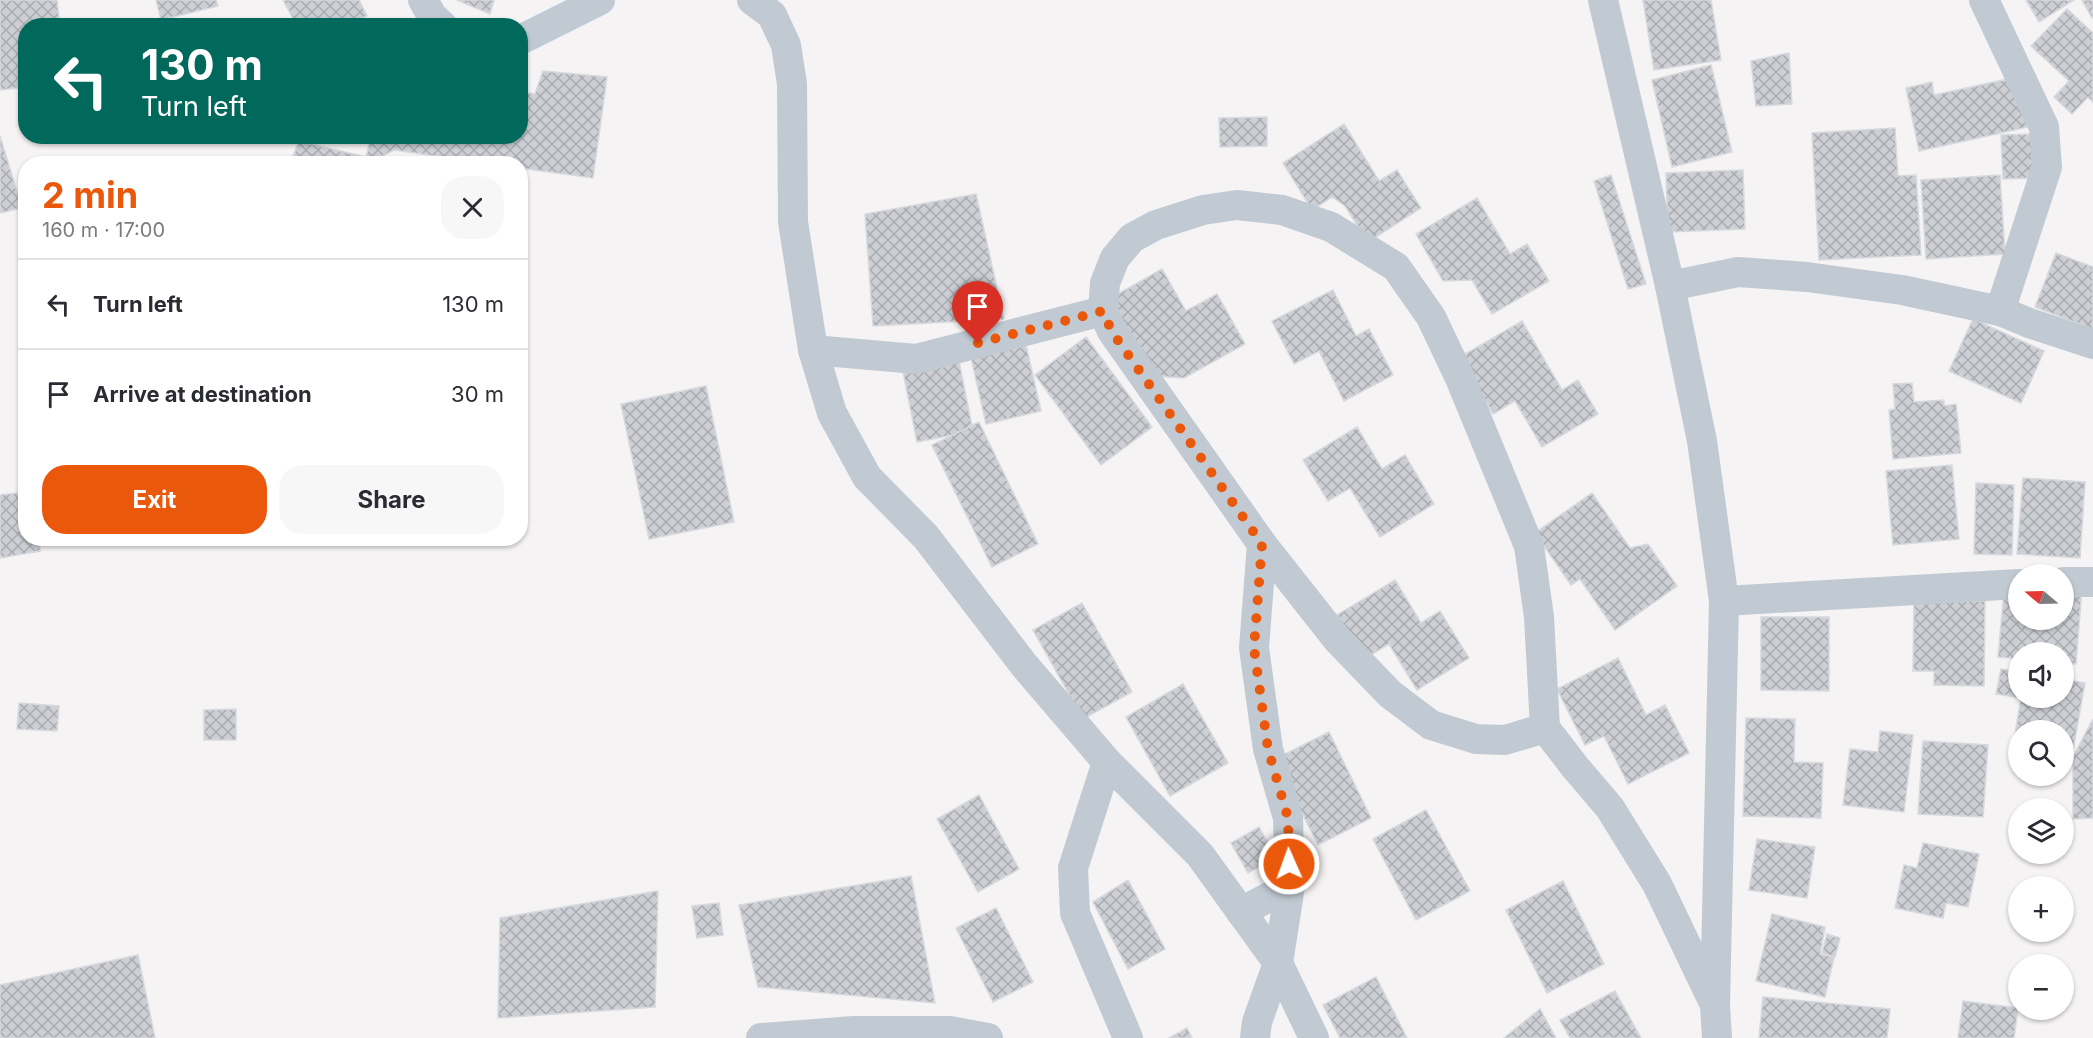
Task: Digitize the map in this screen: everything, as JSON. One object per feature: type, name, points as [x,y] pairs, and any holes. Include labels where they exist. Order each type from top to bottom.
[{"type":"street","points":[[423,0],[434,18]]},
{"type":"street","points":[[528,36],[600,0]]},
{"type":"street","points":[[752,0],[772,15],[786,45],[792,84],[793,222],[813,350],[832,413],[867,477],[926,537],[1024,665],[1107,762],[1200,855],[1278,963],[1314,1038]]},
{"type":"street","points":[[1603,0],[1670,286],[1702,441],[1724,601],[1715,1005],[1717,1038]]},
{"type":"street","points":[[1984,0],[2044,127],[2047,166],[2000,311]]},
{"type":"street","points":[[1545,728],[1504,740],[1476,739],[1431,725],[1390,694],[1337,639],[1262,544],[1112,332],[1103,311],[1105,283],[1115,258],[1132,238],[1156,225],[1203,210],[1237,205],[1282,210],[1331,226],[1396,267],[1431,317],[1460,378],[1529,546],[1539,617],[1545,728],[1610,808],[1658,884],[1715,1005]]},
{"type":"street","points":[[1670,286],[1738,272],[1807,277],[1902,290],[2000,311],[2093,344]]},
{"type":"street","points":[[813,350],[916,359],[1103,311]]},
{"type":"street","points":[[1255,1038],[1257,1022],[1278,963],[1290,886],[1288,818],[1268,749],[1254,648],[1262,544]]},
{"type":"street","points":[[2074,582],[2093,582]]},
{"type":"street","points":[[1724,601],[2008,585]]},
{"type":"street","points":[[1107,762],[1073,868],[1075,913],[1128,1038]]},
{"type":"street","points":[[1242,912],[1290,886]]},
{"type":"street","points":[[761,1038],[854,1031],[950,1031],[988,1038]]},
{"type":"building","points":[[0,0],[57,0],[59,18],[18,18],[18,88],[0,90]]},
{"type":"building","points":[[156,0],[216,0],[218,6],[169,18],[160,18]]},
{"type":"building","points":[[283,0],[359,0],[367,16],[362,18],[293,18]]},
{"type":"building","points":[[457,0],[494,0],[490,14]]},
{"type":"building","points":[[1643,0],[1711,0],[1721,60],[1654,70]]},
{"type":"building","points":[[2026,0],[2074,0],[2039,22]]},
{"type":"building","points":[[2082,0],[2093,0],[2093,18],[2092,18]]},
{"type":"building","points":[[2067,9],[2093,33],[2093,102],[2088,97],[2072,114],[2054,97],[2069,81],[2031,46]]},
{"type":"building","points":[[1789,53],[1792,104],[1756,106],[1751,61]]},
{"type":"building","points":[[1711,65],[1732,152],[1672,167],[1652,80]]},
{"type":"building","points":[[543,71],[607,77],[593,178],[528,169],[528,156],[436,156],[394,150],[383,156],[366,156],[369,144],[528,144],[528,93],[535,94]]},
{"type":"building","points":[[2017,77],[2028,127],[1919,151],[1906,88],[1932,82],[1934,95]]},
{"type":"building","points":[[1267,117],[1267,146],[1220,147],[1219,118]]},
{"type":"building","points":[[1344,124],[1379,181],[1397,170],[1421,208],[1368,242],[1345,206],[1332,197],[1312,210],[1283,163]]},
{"type":"building","points":[[1895,128],[1898,176],[1916,175],[1921,255],[1819,260],[1812,133]]},
{"type":"building","points":[[2031,134],[2033,178],[2003,179],[2001,135]]},
{"type":"building","points":[[0,136],[18,195],[18,209],[0,213]]},
{"type":"building","points":[[298,144],[312,144],[362,156],[293,156]]},
{"type":"building","points":[[1743,170],[1745,229],[1668,232],[1666,173]]},
{"type":"building","points":[[1611,175],[1646,284],[1628,289],[1594,181]]},
{"type":"building","points":[[2000,175],[2005,254],[1926,259],[1921,180]]},
{"type":"building","points":[[976,194],[1004,319],[873,326],[865,214]]},
{"type":"building","points":[[1477,198],[1510,254],[1527,244],[1549,281],[1492,314],[1472,280],[1443,281],[1416,234]]},
{"type":"building","points":[[2056,253],[2093,267],[2093,329],[2035,307]]},
{"type":"building","points":[[1162,269],[1186,311],[1217,294],[1245,344],[1184,378],[1152,376],[1109,299]]},
{"type":"building","points":[[1333,290],[1356,336],[1369,329],[1393,375],[1344,401],[1319,351],[1294,364],[1272,321]]},
{"type":"building","points":[[1973,319],[2044,351],[2021,403],[1949,371]]},
{"type":"building","points":[[1522,321],[1562,390],[1578,380],[1598,414],[1542,447],[1515,401],[1493,414],[1460,357]]},
{"type":"building","points":[[1086,337],[1152,427],[1101,465],[1035,375]]},
{"type":"building","points":[[1026,345],[1041,411],[986,424],[971,358]]},
{"type":"building","points":[[959,361],[973,431],[917,442],[903,372]]},
{"type":"building","points":[[1912,383],[1914,402],[1944,400],[1944,406],[1956,404],[1961,453],[1893,459],[1889,410],[1895,409],[1893,384]]},
{"type":"building","points":[[706,386],[734,522],[649,539],[621,404]]},
{"type":"building","points":[[979,422],[1038,544],[992,567],[932,445]]},
{"type":"building","points":[[1357,427],[1382,469],[1405,455],[1434,504],[1380,537],[1350,488],[1328,501],[1303,460]]},
{"type":"building","points":[[1952,465],[1959,539],[1893,545],[1886,471]]},
{"type":"building","points":[[2023,478],[2085,482],[2080,558],[2017,554]]},
{"type":"building","points":[[1976,483],[2014,485],[2012,555],[1974,554]]},
{"type":"building","points":[[18,493],[18,546],[40,546],[40,551],[0,558],[0,495]]},
{"type":"building","points":[[1592,493],[1630,548],[1648,544],[1677,586],[1615,630],[1580,579],[1571,585],[1535,533]]},
{"type":"building","points":[[1395,580],[1421,623],[1440,611],[1469,658],[1417,690],[1389,644],[1364,659],[1337,615]]},
{"type":"building","points":[[2074,587],[2082,588],[2076,664],[2074,664],[2074,642],[2008,642],[2008,658],[1998,657],[2004,591],[2008,591],[2008,630],[2074,630]]},
{"type":"building","points":[[1914,600],[1985,601],[1984,686],[1934,685],[1934,671],[1913,671]]},
{"type":"building","points":[[1082,603],[1132,692],[1083,719],[1033,630]]},
{"type":"building","points":[[1761,617],[1829,617],[1829,691],[1761,690]]},
{"type":"building","points":[[1618,658],[1646,715],[1665,705],[1689,753],[1628,784],[1604,736],[1585,745],[1557,689]]},
{"type":"building","points":[[2001,669],[2008,670],[2008,696],[1996,694]]},
{"type":"building","points":[[2074,681],[2085,683],[2074,744],[2074,720],[2017,720],[2019,708],[2074,708]]},
{"type":"building","points":[[1183,684],[1228,763],[1170,796],[1126,717]]},
{"type":"building","points":[[19,703],[59,706],[57,731],[17,729]]},
{"type":"building","points":[[236,709],[236,740],[204,740],[204,710]]},
{"type":"building","points":[[1746,718],[1795,719],[1794,762],[1823,763],[1821,818],[1743,816]]},
{"type":"building","points":[[2093,719],[2093,818],[2074,819],[2074,755]]},
{"type":"building","points":[[1880,731],[1913,735],[1904,812],[1843,805],[1850,749],[1878,752]]},
{"type":"building","points":[[1329,732],[1371,818],[1318,845],[1275,759]]},
{"type":"building","points":[[1923,741],[1988,745],[1983,817],[1918,814]]},
{"type":"building","points":[[979,795],[1019,869],[978,892],[937,819]]},
{"type":"building","points":[[1426,810],[1470,891],[1416,920],[1373,839]]},
{"type":"building","points":[[1259,827],[1276,857],[1248,873],[1231,843]]},
{"type":"building","points":[[1757,839],[1815,847],[1807,898],[1749,890]]},
{"type":"building","points":[[1923,843],[1979,854],[1968,907],[1946,903],[1943,918],[1895,908],[1904,865],[1917,868]]},
{"type":"building","points":[[911,876],[935,1003],[758,987],[739,905]]},
{"type":"building","points":[[1128,880],[1165,949],[1128,969],[1093,902]]},
{"type":"building","points":[[1563,881],[1604,964],[1547,993],[1506,910]]},
{"type":"building","points":[[658,891],[655,1007],[498,1018],[500,918]]},
{"type":"building","points":[[719,903],[723,935],[697,938],[692,906]]},
{"type":"building","points":[[996,908],[1033,982],[993,1002],[956,928]]},
{"type":"building","points":[[1772,914],[1825,927],[1820,954],[1834,957],[1825,997],[1756,981]]},
{"type":"building","points":[[1827,934],[1840,938],[1835,957],[1822,953]]},
{"type":"building","points":[[138,955],[155,1038],[0,1038],[0,985]]},
{"type":"building","points":[[1376,977],[1407,1038],[1340,1038],[1323,1005]]},
{"type":"building","points":[[1615,991],[1641,1038],[1570,1038],[1560,1020]]},
{"type":"building","points":[[1763,997],[1890,1009],[1887,1038],[1759,1038]]},
{"type":"building","points":[[1963,1001],[2008,1007],[2008,1020],[2016,1020],[2014,1038],[1958,1038]]},
{"type":"building","points":[[1540,1009],[1556,1038],[1504,1038]]},
{"type":"building","points":[[1187,1028],[1192,1038],[1169,1038]]},
{"type":"route","points":[[978,343],[1103,311],[1112,332],[1262,544],[1254,648],[1268,749],[1288,818],[1289,864]]}]
